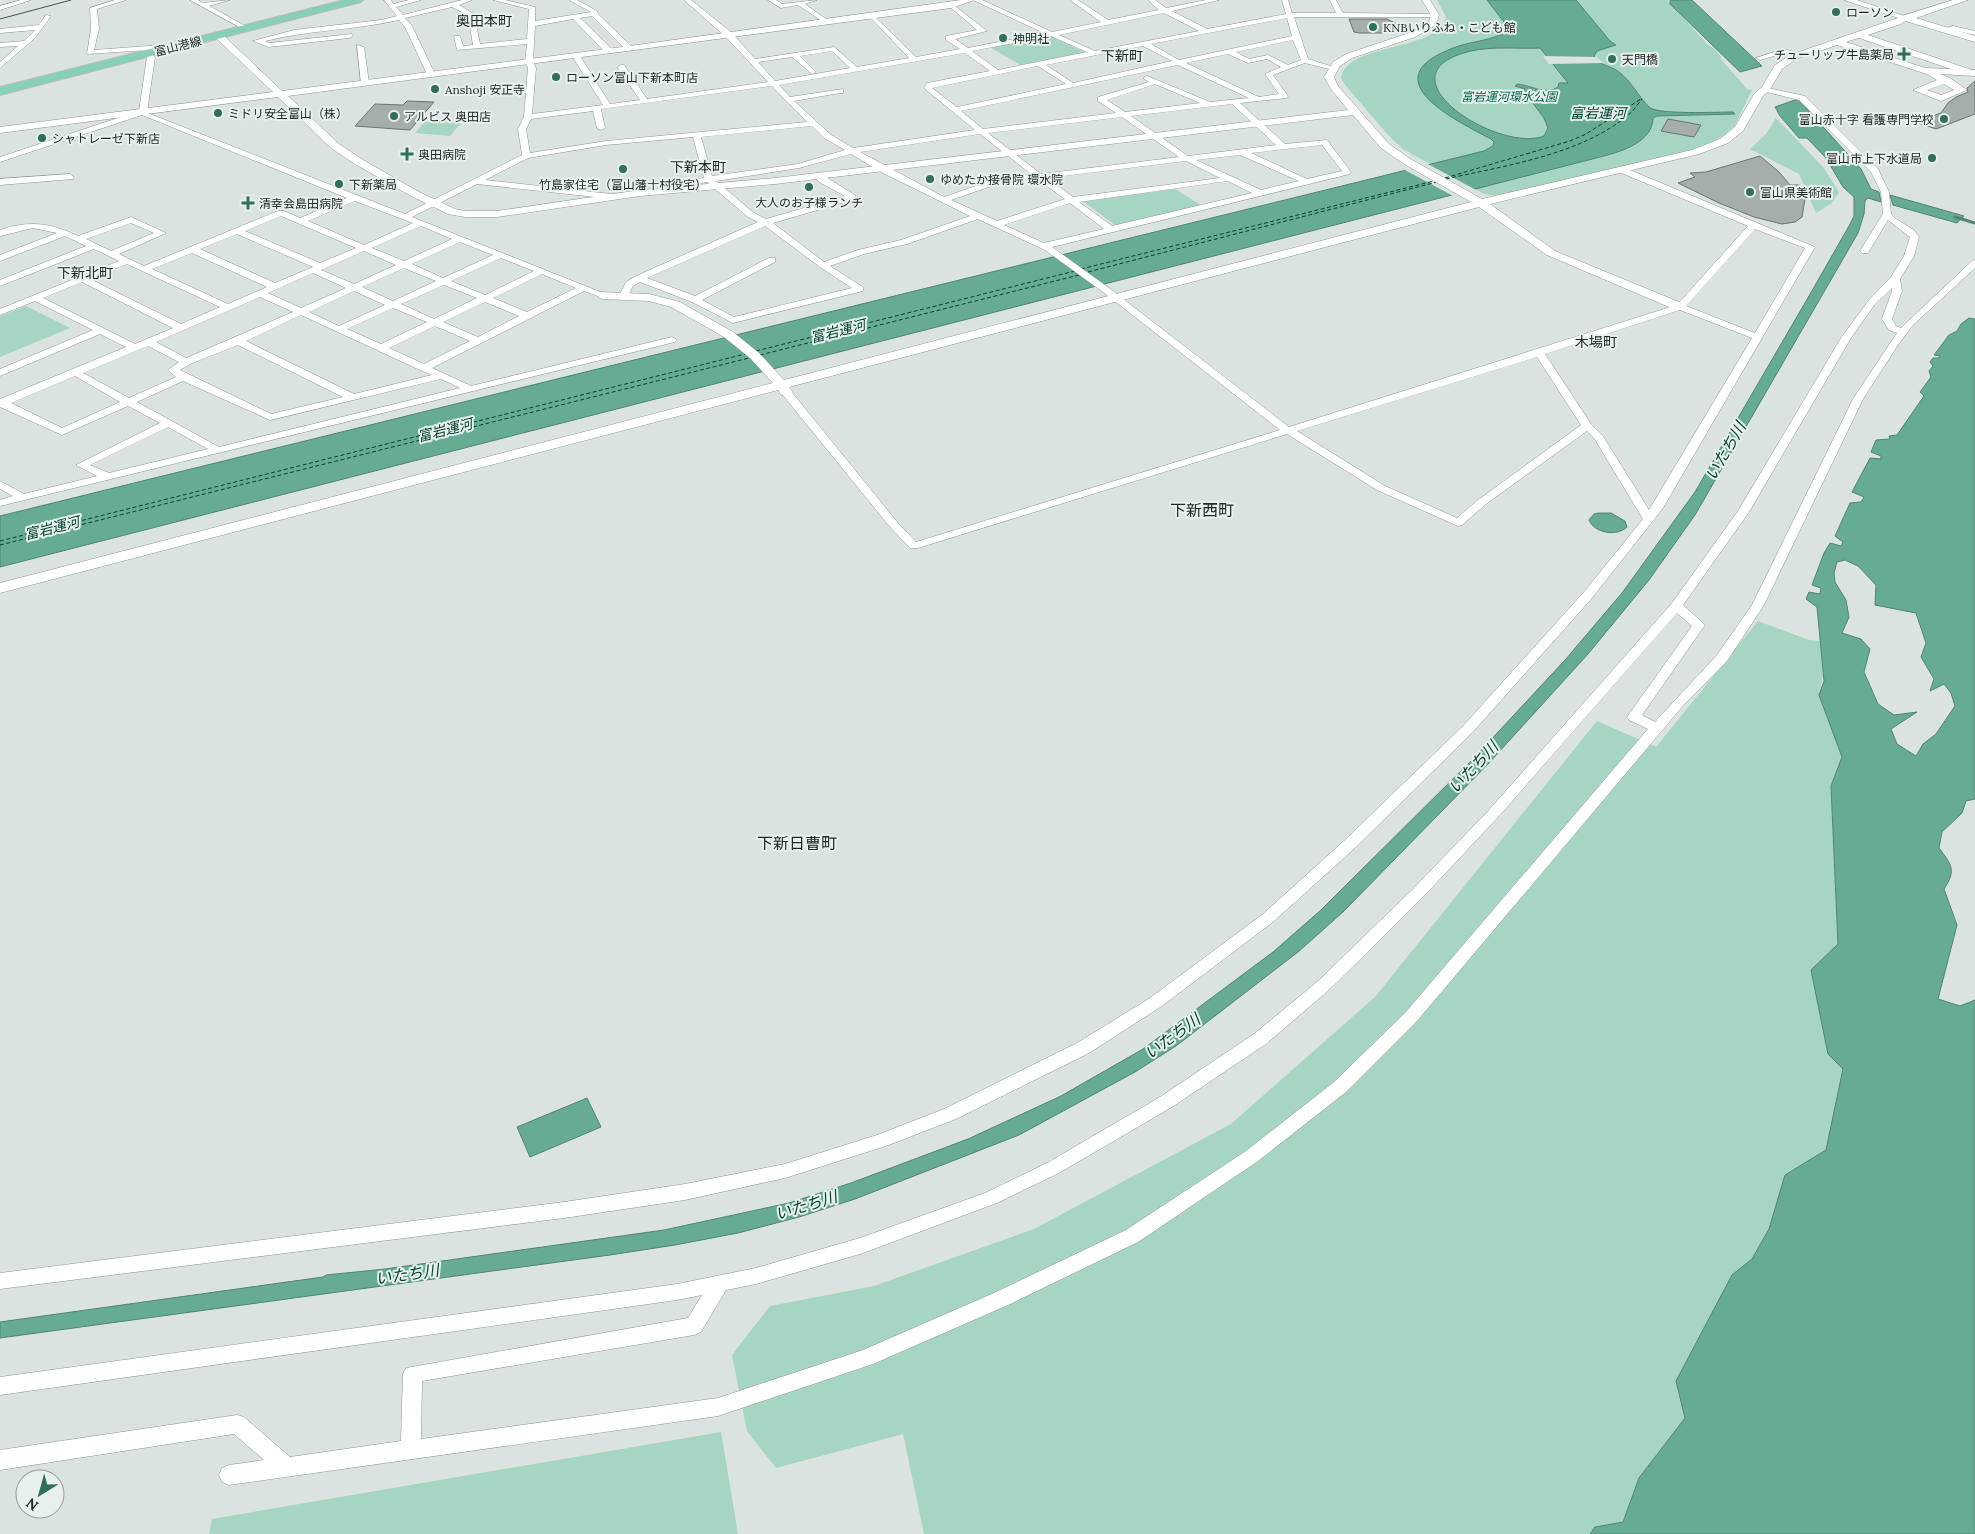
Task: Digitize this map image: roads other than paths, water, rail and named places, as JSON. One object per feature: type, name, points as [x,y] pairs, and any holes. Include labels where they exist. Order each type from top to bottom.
[{"type":"main road","name":"富山港線","points":[[0,91],[357,0]]},
{"type":"main road","points":[[1906,18],[1962,0]]},
{"type":"main road","points":[[1906,18],[1975,39]]},
{"type":"street","points":[[0,8],[28,0]]},
{"type":"street","points":[[123,0],[93,8],[95,29],[90,52],[176,46]]},
{"type":"street","points":[[193,0],[246,28]]},
{"type":"street","points":[[202,5],[227,0]]},
{"type":"street","points":[[387,0],[408,26],[431,74]]},
{"type":"street","points":[[392,6],[418,0]]},
{"type":"street","points":[[349,36],[269,45],[257,41],[294,32],[401,18],[469,0]]},
{"type":"street","points":[[496,0],[533,8],[529,62],[532,68],[528,117],[522,129],[526,156]]},
{"type":"street","points":[[572,0],[595,12],[594,14],[630,49]]},
{"type":"street","points":[[687,0],[730,35],[788,100],[827,136],[882,168],[944,200],[1043,246],[1115,296],[1287,430],[1382,488],[1458,523],[1482,502],[1586,426]]},
{"type":"street","points":[[771,0],[780,6],[814,0]]},
{"type":"street","points":[[0,130],[630,49],[872,16],[971,0]]},
{"type":"street","points":[[976,0],[1094,53]]},
{"type":"street","points":[[1073,0],[1106,22]]},
{"type":"street","points":[[1151,0],[1164,10],[1204,32]]},
{"type":"street","points":[[528,117],[773,84],[856,70],[1004,44],[1216,0]]},
{"type":"street","points":[[1286,0],[1301,54],[1305,61]]},
{"type":"street","points":[[1333,0],[1341,15]]},
{"type":"street","points":[[1426,0],[1435,15],[1433,23],[1412,36],[1349,56],[1333,68],[1329,77],[1334,87],[1385,146],[1408,162],[1486,205],[1551,253],[1757,337]]},
{"type":"street","points":[[1848,0],[1906,18]]},
{"type":"street","points":[[799,3],[827,22]]},
{"type":"street","points":[[951,4],[983,31],[948,38],[996,72]]},
{"type":"street","points":[[453,5],[471,14],[477,46]]},
{"type":"street","points":[[532,24],[594,14]]},
{"type":"street","points":[[1110,229],[928,88],[930,85],[1290,15],[1435,15]]},
{"type":"street","points":[[0,66],[9,56],[26,43],[48,16]]},
{"type":"street","points":[[872,16],[914,59]]},
{"type":"street","points":[[575,17],[609,51]]},
{"type":"street","points":[[0,597],[1115,296],[1486,205],[1626,172],[1688,160],[1732,145],[1742,139],[1754,125],[1768,96],[1767,87],[1778,67],[1800,54],[1906,18]]},
{"type":"street","points":[[0,31],[41,26]]},
{"type":"street","points":[[1944,30],[1953,28],[1975,33]]},
{"type":"street","points":[[218,35],[335,146],[367,167],[434,204],[452,212],[483,215],[672,190],[799,166],[851,151],[983,131],[1284,96],[1269,74],[1305,61],[1333,68]]},
{"type":"street","points":[[1859,35],[1974,73]]},
{"type":"street","points":[[956,110],[1296,37]]},
{"type":"street","points":[[457,38],[460,48],[531,41]]},
{"type":"street","points":[[1835,42],[1947,80]]},
{"type":"street","points":[[0,45],[26,43]]},
{"type":"street","points":[[1144,43],[1178,62],[1258,99]]},
{"type":"street","points":[[360,48],[365,83]]},
{"type":"street","points":[[753,61],[834,49],[856,70]]},
{"type":"street","points":[[1228,51],[1248,61],[1268,57],[1287,67]]},
{"type":"street","points":[[1760,58],[1784,51],[1800,54]]},
{"type":"street","points":[[143,112],[151,57],[149,53]]},
{"type":"street","points":[[794,55],[812,72]]},
{"type":"street","points":[[576,56],[608,107]]},
{"type":"street","points":[[1040,64],[1072,85]]},
{"type":"street","points":[[621,68],[646,102]]},
{"type":"street","points":[[1924,71],[1974,73]]},
{"type":"street","points":[[1132,72],[1209,105]]},
{"type":"street","points":[[1155,82],[1101,99],[1186,158],[1259,193]]},
{"type":"street","points":[[0,1386],[677,1292],[756,1276],[860,1246],[991,1198],[1053,1168],[1166,1102],[1260,1039],[1323,986],[1418,893],[1501,805],[1676,606],[1743,512],[1846,338],[1872,302],[1895,279],[1909,256],[1915,237],[1911,232],[1893,221],[1875,171],[1802,98],[1767,87]]},
{"type":"street","points":[[788,100],[840,91]]},
{"type":"street","points":[[1234,102],[1282,146]]},
{"type":"street","points":[[596,108],[602,128]]},
{"type":"street","points":[[0,160],[143,112]]},
{"type":"street","points":[[143,112],[147,116],[583,288],[603,295],[665,300],[714,325],[737,341],[781,385],[894,525],[914,546],[1540,353],[1680,307],[1754,225]]},
{"type":"street","points":[[712,182],[818,176],[1356,112]]},
{"type":"street","points":[[406,218],[526,156],[606,143],[812,124]]},
{"type":"street","points":[[639,278],[695,300],[733,320],[860,289],[823,265],[766,222],[751,215],[712,182],[696,135]]},
{"type":"street","points":[[944,200],[1005,179],[1324,142],[1347,172],[1043,246]]},
{"type":"street","points":[[1240,152],[1307,182]]},
{"type":"street","points":[[0,1281],[564,1210],[685,1192],[785,1170],[880,1141],[950,1114],[1084,1048],[1156,1002],[1268,918],[1350,844],[1468,729],[1588,596],[1659,506],[1810,247],[1626,172]]},
{"type":"street","points":[[624,296],[629,284],[639,278],[766,222],[852,196],[818,176]]},
{"type":"street","points":[[0,182],[70,177]]},
{"type":"street","points":[[998,224],[1072,200],[1228,179]]},
{"type":"street","points":[[476,182],[611,197]]},
{"type":"street","points":[[300,221],[354,198]]},
{"type":"street","points":[[1865,251],[1886,203]]},
{"type":"street","points":[[144,269],[281,213],[527,316]]},
{"type":"street","points":[[823,265],[861,252],[904,242],[978,216]]},
{"type":"street","points":[[78,239],[130,220],[162,233],[111,254]]},
{"type":"street","points":[[1,403],[181,328],[421,223]]},
{"type":"street","points":[[0,233],[19,228],[45,225],[228,307]]},
{"type":"street","points":[[237,231],[353,287],[478,340]]},
{"type":"street","points":[[0,258],[65,233]]},
{"type":"street","points":[[442,376],[270,417],[183,377],[173,370],[186,362],[459,239]]},
{"type":"street","points":[[0,283],[94,246]]},
{"type":"street","points":[[192,249],[275,287]]},
{"type":"street","points":[[340,329],[500,255]]},
{"type":"street","points":[[695,300],[772,260]]},
{"type":"street","points":[[0,312],[127,261]]},
{"type":"street","points":[[229,1475],[718,1407],[866,1358],[1001,1299],[1132,1236],[1252,1156],[1340,1087],[1411,1017],[1657,728],[1722,658],[1758,605],[1858,399],[1910,323],[1975,263]]},
{"type":"street","points":[[381,348],[542,271]]},
{"type":"street","points":[[83,278],[181,328]]},
{"type":"street","points":[[1895,279],[1897,291],[1887,319],[1892,328],[1903,332]]},
{"type":"street","points":[[424,368],[583,288]]},
{"type":"street","points":[[260,293],[468,388]]},
{"type":"street","points":[[36,298],[133,347]]},
{"type":"street","points":[[0,373],[100,332]]},
{"type":"street","points":[[238,340],[352,397]]},
{"type":"street","points":[[0,502],[672,340]]},
{"type":"street","points":[[148,342],[186,362]]},
{"type":"street","points":[[1540,353],[1586,426],[1598,436],[1649,519]]},
{"type":"street","points":[[74,372],[217,450]]},
{"type":"street","points":[[1,403],[62,432],[183,377]]},
{"type":"street","points":[[0,588],[781,385]]},
{"type":"street","points":[[109,477],[81,465],[168,423]]},
{"type":"street","points":[[0,484],[22,497]]},
{"type":"street","points":[[1657,728],[1634,718],[1700,625],[1676,606]]},
{"type":"street","points":[[411,1450],[412,1374],[694,1326],[720,1284]]},
{"type":"street","points":[[0,1460],[237,1424],[287,1467]]},
{"type":"water","name":"富岩運河","points":[[1487,0],[1576,0],[1610,41],[1616,45],[1597,51],[1594,56],[1596,60],[1616,70],[1623,76],[1649,107],[1654,110],[1663,111],[1733,112],[1735,114],[1657,116],[1653,118],[1652,126],[1643,139],[1628,148],[1604,156],[0,567],[0,516],[1484,151],[1493,146],[1494,142],[1457,121],[1427,97],[1419,84],[1419,72],[1431,59],[1456,47],[1495,37],[1507,31],[1504,22]],"holes":[[[1496,48],[1540,48],[1568,83],[1559,83],[1558,87],[1549,90],[1518,84],[1515,86],[1525,89],[1522,92],[1535,95],[1530,99],[1544,118],[1548,128],[1544,136],[1524,138],[1500,134],[1475,123],[1454,109],[1439,93],[1435,77],[1444,62],[1471,51]]]},
{"type":"water","points":[[1670,0],[1692,0],[1762,66],[1740,72],[1670,4]]},
{"type":"water","name":"いたち川","points":[[1798,99],[1861,169],[1871,189],[1879,192],[1881,202],[1868,198],[1865,201],[1864,214],[1858,233],[1695,515],[1649,580],[1588,654],[1488,764],[1343,912],[1298,952],[1176,1046],[1135,1072],[1019,1135],[855,1199],[799,1217],[738,1233],[610,1255],[0,1338],[0,1322],[323,1277],[326,1275],[385,1269],[664,1230],[789,1203],[851,1183],[968,1139],[1061,1096],[1143,1049],[1273,952],[1321,910],[1474,758],[1565,660],[1622,593],[1695,492],[1854,216],[1854,197],[1843,187],[1826,158],[1807,138],[1799,138],[1780,116],[1775,107]]},
{"type":"water","points":[[1890,195],[1964,216],[1957,223],[1893,205]]},
{"type":"water","points":[[1969,318],[1975,319],[1975,799],[1966,801],[1962,813],[1942,832],[1939,848],[1951,867],[1950,877],[1944,889],[1957,925],[1938,999],[1960,1006],[1975,1000],[1975,1534],[1590,1534],[1595,1527],[1623,1522],[1639,1478],[1685,1418],[1676,1381],[1732,1275],[1752,1259],[1769,1229],[1785,1175],[1826,1150],[1843,1069],[1828,1054],[1811,970],[1838,944],[1831,786],[1842,757],[1819,695],[1824,681],[1817,607],[1806,599],[1809,592],[1820,594],[1821,588],[1812,585],[1824,553],[1830,543],[1841,546],[1843,542],[1835,536],[1850,503],[1861,502],[1864,497],[1852,492],[1870,458],[1881,459],[1881,456],[1871,452],[1876,440],[1890,439],[1889,436],[1897,435],[1924,396],[1920,392],[1931,377],[1929,371],[1933,366],[1930,362],[1933,358],[1939,358],[1940,356],[1934,355],[1949,335],[1957,331],[1961,324]],"holes":[[[1845,560],[1858,566],[1876,585],[1875,605],[1916,613],[1926,643],[1921,657],[1934,679],[1930,691],[1944,684],[1951,693],[1955,706],[1936,734],[1923,744],[1916,756],[1897,744],[1891,729],[1917,712],[1894,715],[1878,704],[1864,672],[1870,649],[1861,639],[1842,633],[1849,617],[1846,600],[1835,582],[1834,573],[1837,562]]]},
{"type":"water","points":[[1611,513],[1625,521],[1627,527],[1612,533],[1601,531],[1589,520],[1594,514]]},
{"type":"water","points":[[587,1098],[601,1127],[530,1157],[517,1127]]},
{"type":"waterway","points":[[1955,217],[1975,223]]},
{"type":"tram line","points":[[0,19],[71,0]]},
{"type":"place","name":"ローソン","points":[[1836,12]]},
{"type":"place","name":"KNBいりふね・こども館","points":[[1373,27]]},
{"type":"place","name":"神明社","points":[[1003,38]]},
{"type":"place","name":"チューリップ牛島薬局","points":[[1904,54]]},
{"type":"place","name":"天門橋","points":[[1612,59]]},
{"type":"place","name":"ローソン富山下新本町店","points":[[556,77]]},
{"type":"place","name":"Anshoji 安正寺","points":[[435,89]]},
{"type":"place","name":"ミドリ安全富山（株）","points":[[218,113]]},
{"type":"place","name":"アルビス 奥田店","points":[[394,116]]},
{"type":"place","name":"富山赤十字 看護専門学校","points":[[1944,119]]},
{"type":"place","name":"シャトレーゼ下新店","points":[[42,138]]},
{"type":"place","name":"奥田病院","points":[[407,154]]},
{"type":"place","name":"富山市上下水道局","points":[[1932,158]]},
{"type":"place","name":"竹島家住宅（富山藩十村役宅）","points":[[623,169]]},
{"type":"place","name":"ゆめたか接骨院 環水院","points":[[930,179]]},
{"type":"place","name":"下新薬局","points":[[339,184]]},
{"type":"place","name":"大人のお子様ランチ","points":[[809,187]]},
{"type":"place","name":"富山県美術館","points":[[1750,192]]},
{"type":"place","name":"清幸会島田病院","points":[[248,203]]},
{"type":"district","name":"奥田本町","points":[[484,21]]},
{"type":"district","name":"下新町","points":[[1122,56]]},
{"type":"district","name":"下新本町","points":[[698,167]]},
{"type":"district","name":"下新北町","points":[[85,273]]},
{"type":"district","name":"木場町","points":[[1596,342]]},
{"type":"district","name":"下新西町","points":[[1202,510]]},
{"type":"district","name":"下新日曹町","points":[[797,843]]},
{"type":"park label","name":"富岩運河環水公園","points":[[1509,96]]}]
